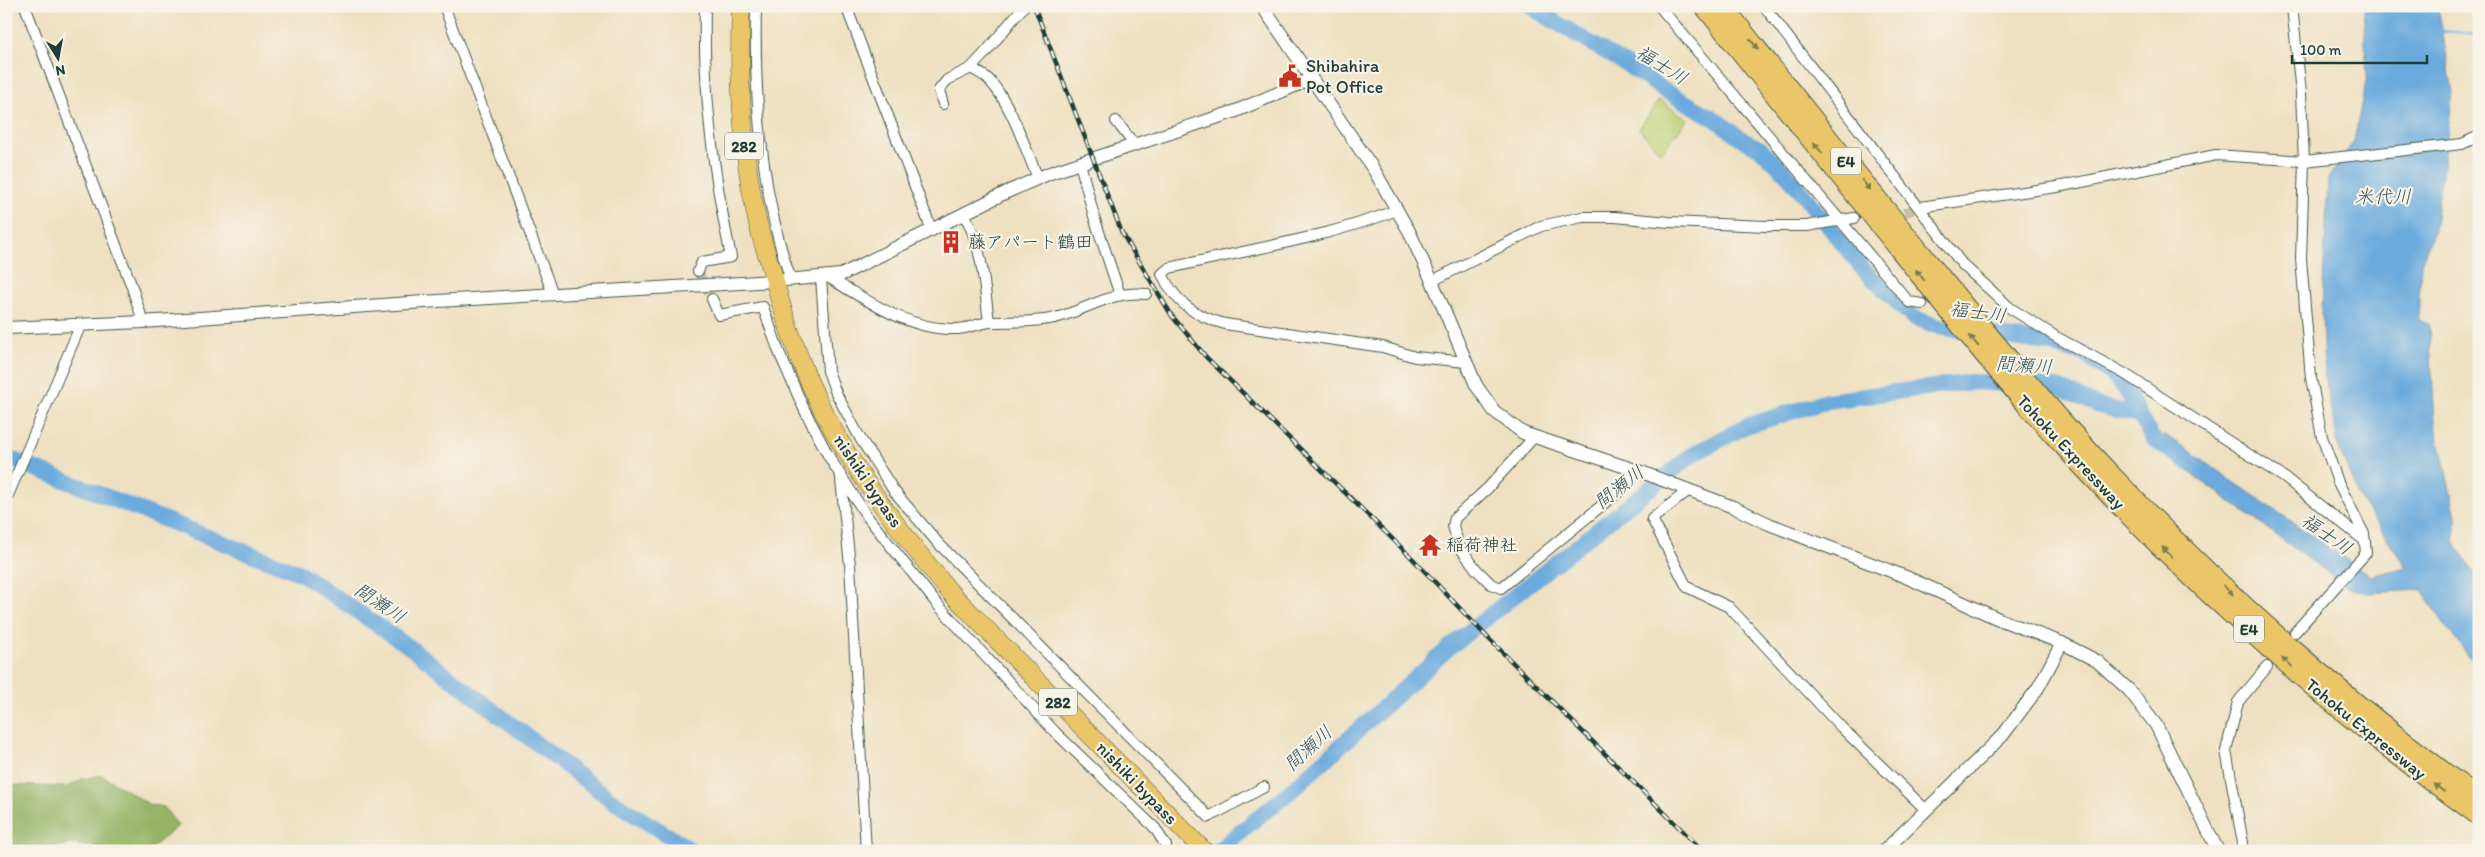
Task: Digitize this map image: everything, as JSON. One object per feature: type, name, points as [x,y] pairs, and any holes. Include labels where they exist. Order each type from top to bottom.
[{"type":"highway","name":"nishiki bypass","points":[[740,6],[739,88],[743,133],[759,229],[783,280],[800,362],[825,414],[870,488],[919,556],[950,592],[1204,851]]},
{"type":"highway","name":"Tohoku Expressway","points":[[1704,6],[1950,313],[2039,419],[2188,573],[2268,646],[2385,746],[2479,816]]},
{"type":"highway","name":"Tohoku Expressway","points":[[1723,6],[1922,256],[2059,418],[2122,487],[2276,635],[2364,709],[2479,798]]},
{"type":"street","points":[[25,6],[132,287],[143,322]]},
{"type":"street","points":[[444,6],[553,294]]},
{"type":"street","points":[[698,271],[702,262],[731,257],[709,138],[705,91],[705,6]]},
{"type":"street","points":[[756,6],[756,88],[760,132],[777,226],[783,280]]},
{"type":"street","points":[[846,6],[932,231]]},
{"type":"street","points":[[943,104],[939,90],[947,80],[971,68],[986,53],[1024,6]]},
{"type":"street","points":[[1262,6],[1374,170],[1397,210],[1432,281],[1476,385],[1494,412],[1510,425],[1534,437],[1641,472],[1683,488],[2062,643],[2096,661],[2116,677],[2156,725],[2218,851]]},
{"type":"street","points":[[1659,6],[1909,302],[1922,304]]},
{"type":"street","points":[[1764,6],[1962,264],[2010,308],[2058,338],[2125,374],[2285,478],[2364,541]]},
{"type":"street","points":[[2292,6],[2301,93],[2304,161],[2301,259],[2311,378],[2322,437],[2338,482],[2364,534],[2366,554],[2295,632]]},
{"type":"street","points":[[971,68],[989,79],[1002,97],[1038,178]]},
{"type":"street","points":[[6,328],[143,322],[553,294],[824,278],[840,275],[1038,178],[1267,100],[1311,79]]},
{"type":"street","points":[[1116,121],[1134,144]]},
{"type":"street","points":[[1920,207],[2057,187],[2216,155],[2304,161],[2330,156],[2462,144],[2479,136]]},
{"type":"street","points":[[1080,163],[1095,220],[1120,294]]},
{"type":"street","points":[[1397,210],[1362,224],[1292,243],[1169,268],[1162,274],[1171,294],[1204,319],[1225,324],[1383,347],[1415,357],[1466,362]]},
{"type":"street","points":[[964,214],[972,228],[980,255],[989,322]]},
{"type":"street","points":[[1432,281],[1541,226],[1582,217],[1615,217],[1669,222],[1767,226],[1807,226],[1840,222],[1854,218]]},
{"type":"street","points":[[824,278],[875,306],[924,326],[958,329],[989,322],[1055,318],[1120,294],[1131,292],[1146,294]]},
{"type":"street","points":[[824,278],[828,371],[836,393],[879,469],[922,526],[1209,817],[1264,786]]},
{"type":"street","points":[[712,299],[719,315],[763,307],[791,382],[816,434],[841,478],[866,515],[937,604],[1054,730],[1155,828],[1166,846],[1165,851]]},
{"type":"street","points":[[8,497],[81,324]]},
{"type":"street","points":[[1534,437],[1488,488],[1455,518],[1453,526],[1460,546],[1476,568],[1491,584],[1501,588],[1641,472]]},
{"type":"street","points":[[841,478],[850,565],[866,851]]},
{"type":"street","points":[[1683,488],[1652,519],[1687,587],[1729,607],[1840,727],[1926,810]]},
{"type":"street","points":[[1884,851],[2003,735],[2038,688],[2062,643]]},
{"type":"street","points":[[2240,851],[2243,843],[2226,751],[2238,702],[2267,667]]},
{"type":"green space","points":[[1659,100],[1688,119],[1661,153],[1639,129]]},
{"type":"green space","points":[[102,775],[150,805],[164,807],[178,826],[148,851],[103,851],[97,847],[72,844],[36,850],[6,850],[6,785],[68,787],[82,779]]},
{"type":"water","name":"米代川","points":[[2363,6],[2438,6],[2453,93],[2434,231],[2421,263],[2418,320],[2429,324],[2435,422],[2457,521],[2453,540],[2479,580],[2479,669],[2449,631],[2422,590],[2368,593],[2346,586],[2173,460],[2164,434],[2371,576],[2406,567],[2358,495],[2339,449],[2324,375],[2322,310],[2328,178],[2354,141],[2367,76]]},
{"type":"waterway","name":"福士川","points":[[1529,6],[1627,65],[1662,89],[1712,117],[1745,141],[1761,149],[1790,178],[1860,266],[1912,317],[1939,327],[2041,342],[2083,354],[2111,374],[2125,389],[2152,438],[2188,463]]},
{"type":"waterway","points":[[2440,31],[2479,34]]},
{"type":"waterway","name":"間瀬川","points":[[1217,851],[1293,789],[1451,646],[1692,455],[1746,426],[1827,401],[1972,382],[2057,387],[2099,406],[2139,415]]},
{"type":"waterway","name":"間瀬川","points":[[6,457],[302,574],[411,648],[611,800],[693,851]]},
{"type":"tunnel","points":[[1890,218],[1920,207]]},
{"type":"tunnel","points":[[698,271],[712,299]]},
{"type":"railway","points":[[1034,6],[1122,233],[1172,316],[1206,357],[1413,559],[1488,638],[1703,851]]},
{"type":"place","name":"Shibahira Pot Office","points":[[1290,76]]},
{"type":"place","name":"藤アパート鶴田","points":[[951,242]]},
{"type":"place","name":"稲荷神社","points":[[1430,545]]}]
